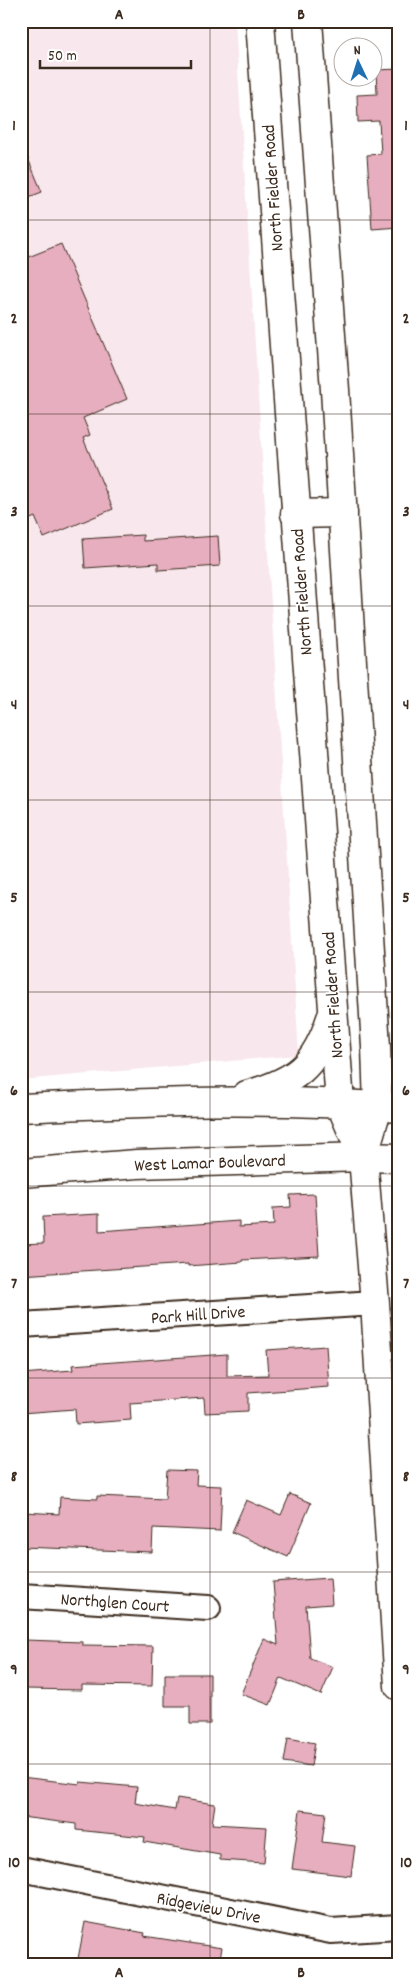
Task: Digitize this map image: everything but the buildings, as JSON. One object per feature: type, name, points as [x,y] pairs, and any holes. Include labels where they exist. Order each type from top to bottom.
[{"type":"main road","name":"North Fielder Road","points":[[260,21],[340,1103],[363,1157],[375,1303],[399,1686]]},
{"type":"main road","name":"North Fielder Road","points":[[308,21],[388,1107],[363,1157]]},
{"type":"main road","points":[[295,514],[343,513]]},
{"type":"main road","points":[[229,1101],[272,1088],[293,1078],[312,1060],[324,1040],[333,1014]]},
{"type":"main road","points":[[21,1108],[148,1102],[229,1101],[340,1103],[388,1107]]},
{"type":"main road","name":"West Lamar Boulevard","points":[[21,1173],[137,1164],[363,1157],[399,1158]]},
{"type":"street","name":"Park Hill Drive","points":[[21,1325],[375,1303]]},
{"type":"street","name":"Northglen Court","points":[[21,1596],[208,1608]]},
{"type":"street","name":"Ridgeview Drive","points":[[21,1869],[331,1931],[399,1927]]},
{"type":"shaded area","points":[[21,21],[235,21],[299,1055],[21,1080]]}]
